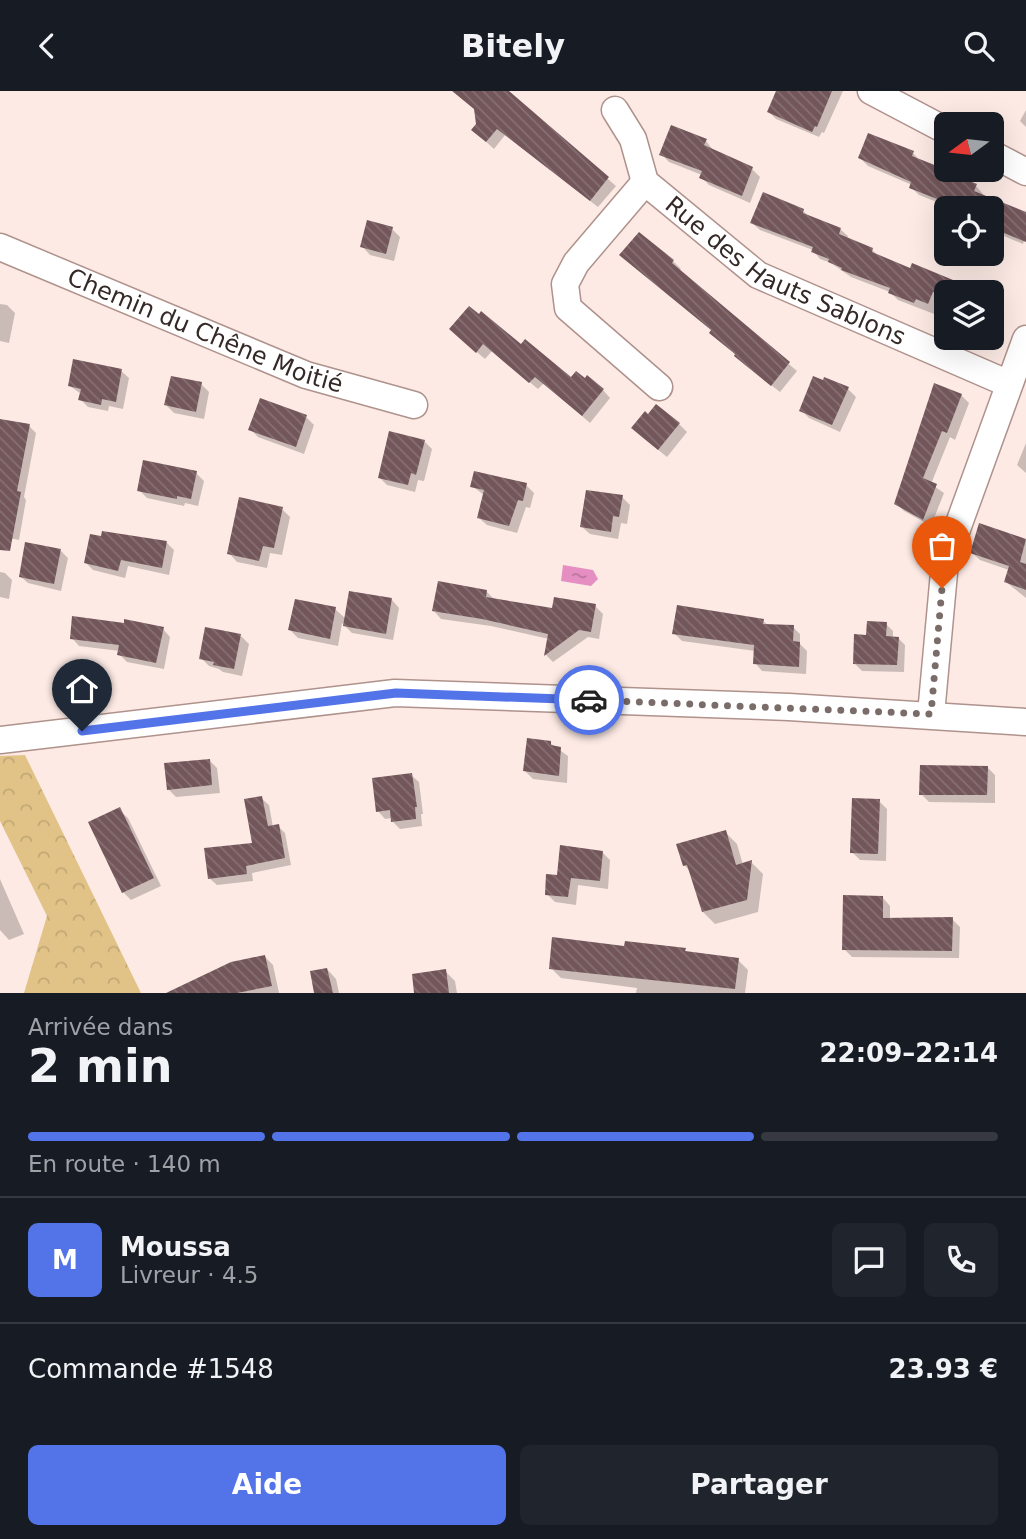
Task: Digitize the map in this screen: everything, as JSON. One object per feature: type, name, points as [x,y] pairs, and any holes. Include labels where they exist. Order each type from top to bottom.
[{"type":"street","points":[[871,91],[934,124]]},
{"type":"street","name":"Rue des Hauts Sablons","points":[[615,110],[633,139],[645,182],[758,275],[1009,384]]},
{"type":"street","points":[[1004,160],[1026,172]]},
{"type":"street","name":"Rue des Hauts Sablons","points":[[645,182],[576,263],[565,284],[568,308],[659,387]]},
{"type":"street","name":"Chemin du Chêne Moitié","points":[[0,247],[306,375],[414,405]]},
{"type":"street","points":[[931,714],[945,562],[1026,339]]},
{"type":"street","points":[[0,740],[396,693],[931,714],[1026,722]]},
{"type":"green space","points":[[25,755],[141,993],[24,993],[47,916],[0,821],[0,756]]},
{"type":"water","points":[[563,565],[593,570],[598,579],[591,586],[561,581]]},
{"type":"building","points":[[452,91],[509,91],[609,177],[590,201],[497,129],[486,142],[471,130],[476,124],[474,109]]},
{"type":"building","points":[[776,91],[832,91],[817,127],[815,126],[812,132],[767,112]]},
{"type":"building","points":[[671,125],[707,139],[704,145],[753,167],[742,196],[699,178],[702,171],[659,155]]},
{"type":"building","points":[[868,133],[914,151],[912,156],[934,165],[934,182],[972,182],[977,184],[974,191],[986,196],[934,198],[909,188],[911,182],[858,158]]},
{"type":"building","points":[[763,192],[804,209],[803,213],[841,228],[839,234],[873,248],[872,252],[910,268],[912,263],[953,280],[934,280],[934,292],[928,304],[916,299],[914,303],[888,293],[890,288],[841,270],[842,268],[828,262],[829,259],[811,252],[813,247],[750,223]]},
{"type":"building","points":[[1004,203],[1026,212],[1026,242],[1004,233]]},
{"type":"building","points":[[367,220],[393,227],[386,254],[360,247]]},
{"type":"building","points":[[639,232],[790,362],[771,386],[709,333],[711,330],[619,255]]},
{"type":"building","points":[[469,306],[479,314],[481,311],[521,344],[525,339],[571,377],[576,371],[585,378],[587,375],[604,389],[582,416],[535,377],[529,383],[483,344],[476,353],[449,329]]},
{"type":"building","points":[[73,359],[122,369],[116,402],[102,399],[101,405],[78,400],[81,389],[68,386]]},
{"type":"building","points":[[171,376],[202,382],[196,412],[164,405]]},
{"type":"building","points":[[813,376],[823,380],[824,377],[849,387],[832,425],[799,411]]},
{"type":"building","points":[[934,383],[962,394],[947,433],[942,431],[923,478],[937,484],[923,520],[894,504]]},
{"type":"building","points":[[260,398],[307,415],[296,447],[248,430]]},
{"type":"building","points":[[656,404],[680,423],[658,450],[631,428],[645,411],[648,414]]},
{"type":"building","points":[[0,419],[30,424],[17,491],[21,492],[10,551],[0,550]]},
{"type":"building","points":[[389,431],[425,440],[416,475],[411,473],[408,485],[378,478]]},
{"type":"building","points":[[143,460],[197,471],[191,499],[137,491]]},
{"type":"building","points":[[474,471],[527,483],[523,501],[518,500],[509,526],[477,518],[484,490],[470,487]]},
{"type":"building","points":[[586,490],[623,495],[619,517],[613,516],[611,532],[580,527]]},
{"type":"building","points":[[239,497],[283,507],[274,548],[263,546],[259,561],[227,554]]},
{"type":"building","points":[[979,523],[1026,539],[1020,562],[1026,564],[1026,590],[1004,582],[1009,566],[970,553]]},
{"type":"building","points":[[102,531],[167,541],[162,568],[121,560],[118,571],[84,563],[90,534],[101,536]]},
{"type":"building","points":[[25,542],[61,549],[54,584],[19,577]]},
{"type":"building","points":[[438,581],[487,590],[486,597],[552,608],[554,597],[596,604],[591,632],[579,630],[544,656],[548,634],[432,611]]},
{"type":"building","points":[[349,591],[392,598],[386,634],[343,626]]},
{"type":"building","points":[[295,599],[336,607],[330,639],[288,630]]},
{"type":"building","points":[[677,605],[764,619],[763,624],[794,625],[793,641],[800,642],[799,667],[753,664],[754,645],[672,634]]},
{"type":"building","points":[[72,616],[124,623],[124,619],[164,627],[156,663],[117,655],[119,645],[70,639]]},
{"type":"building","points":[[867,621],[887,622],[886,636],[899,637],[897,665],[853,664],[854,634],[866,635]]},
{"type":"building","points":[[205,627],[241,634],[234,669],[199,659]]},
{"type":"building","points":[[527,738],[551,741],[551,745],[561,747],[559,776],[523,771]]},
{"type":"building","points":[[210,759],[212,785],[167,790],[164,763]]},
{"type":"building","points":[[920,765],[988,766],[987,795],[919,795]]},
{"type":"building","points":[[412,773],[416,819],[391,822],[390,810],[376,812],[372,778]]},
{"type":"building","points":[[262,796],[268,826],[279,824],[285,858],[246,866],[247,874],[208,879],[204,848],[252,843],[244,799]]},
{"type":"building","points":[[852,798],[880,799],[878,854],[850,853]]},
{"type":"building","points":[[120,807],[154,878],[122,893],[88,822]]},
{"type":"building","points":[[726,830],[736,865],[752,860],[747,900],[702,912],[687,865],[683,866],[676,844]]},
{"type":"building","points":[[560,845],[603,851],[600,881],[571,878],[568,897],[545,895],[546,874],[557,875]]},
{"type":"building","points":[[843,895],[883,896],[883,918],[953,917],[952,951],[842,950]]},
{"type":"building","points":[[552,937],[624,946],[625,941],[739,958],[735,989],[549,969]]},
{"type":"building","points":[[265,955],[272,986],[237,993],[166,993],[231,962]]},
{"type":"building","points":[[327,968],[333,993],[314,993],[310,971]]},
{"type":"building","points":[[446,969],[449,993],[414,993],[412,974]]},
{"type":"way so far","points":[[589,700],[931,714],[942,588]]},
{"type":"route","points":[[82,731],[396,693],[589,700]]}]
